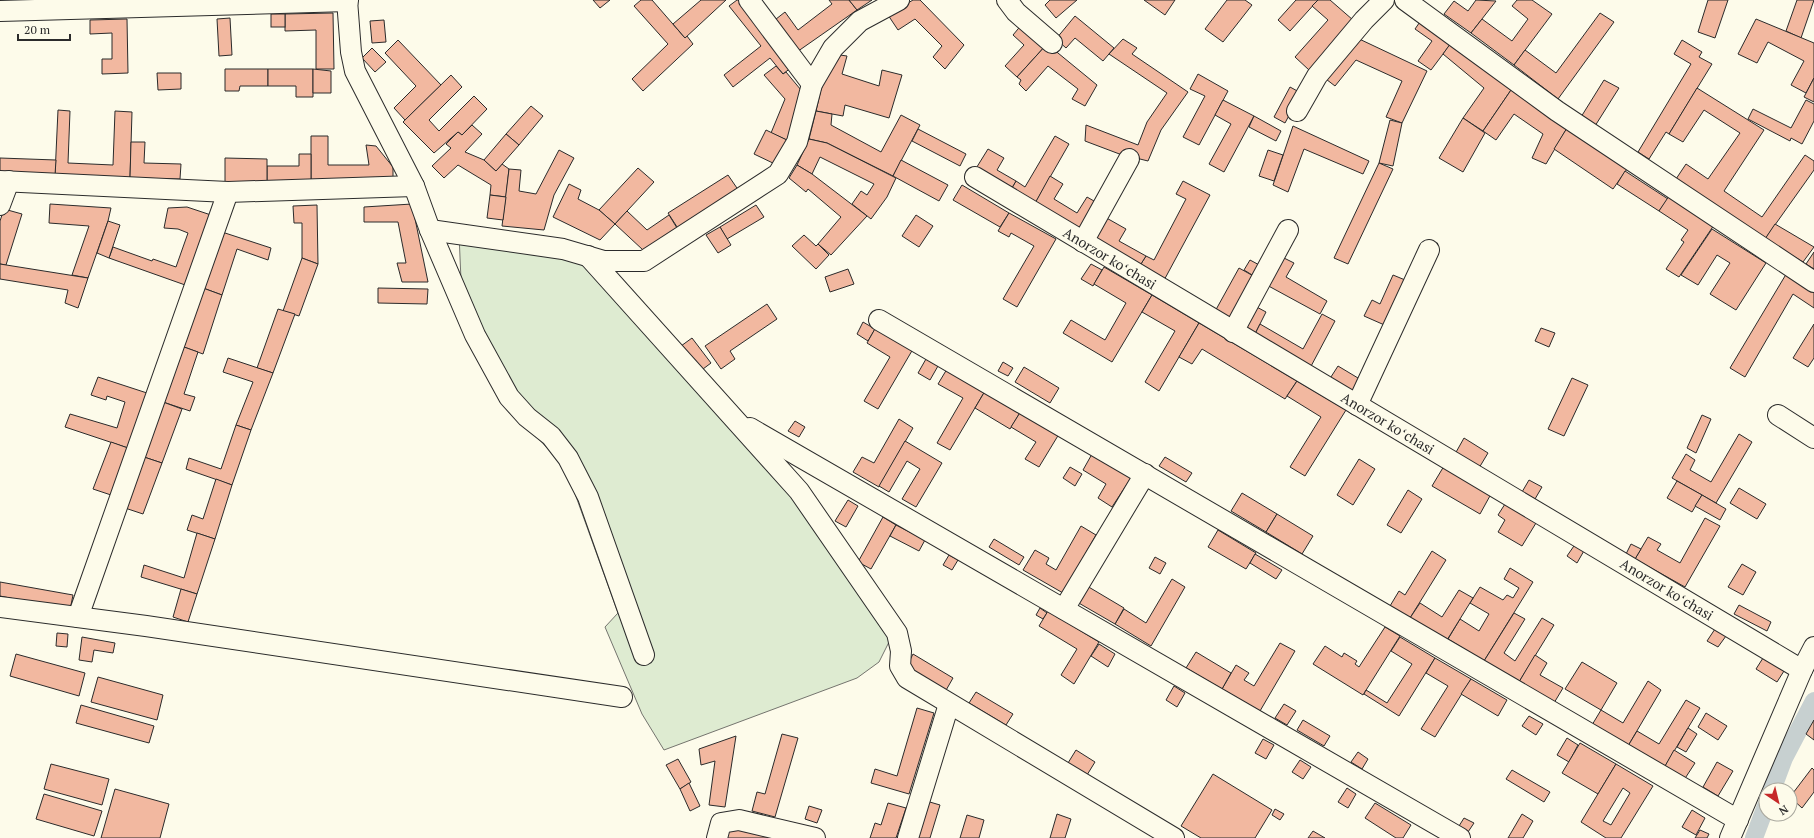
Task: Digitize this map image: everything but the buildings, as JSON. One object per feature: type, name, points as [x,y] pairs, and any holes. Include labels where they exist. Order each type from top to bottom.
[{"type":"street","points":[[748,0],[812,84]]},
{"type":"street","points":[[430,230],[563,249],[604,261],[644,261],[778,174],[797,142],[812,84],[833,48],[860,21],[899,0]]},
{"type":"street","points":[[1007,0],[1016,12],[1052,43]]},
{"type":"street","points":[[1297,111],[1317,76],[1364,20],[1384,0]]},
{"type":"street","points":[[1405,0],[1557,112],[1814,282]]},
{"type":"street","points":[[0,11],[347,1],[351,52],[355,71],[414,186],[430,230],[475,335],[509,397],[527,417],[551,436],[568,458],[588,497],[644,655]]},
{"type":"street","points":[[1083,242],[1129,159]]},
{"type":"street","name":"Anorzor koʻchasi","points":[[975,177],[1232,332],[1802,670]]},
{"type":"street","points":[[0,205],[4,181],[228,192],[414,186]]},
{"type":"street","points":[[78,617],[228,192]]},
{"type":"street","points":[[1232,332],[1288,230]]},
{"type":"street","points":[[1357,405],[1429,250]]},
{"type":"street","points":[[588,256],[799,491],[897,633],[901,651],[900,666],[907,678],[1174,838]]},
{"type":"street","points":[[879,320],[1738,820]]},
{"type":"street","points":[[1778,415],[1814,438]]},
{"type":"street","points":[[733,418],[1460,838]]},
{"type":"street","points":[[1064,609],[1145,474]]},
{"type":"street","points":[[0,607],[78,617],[622,697]]},
{"type":"street","points":[[1730,838],[1802,670],[1814,647]]},
{"type":"street","points":[[908,838],[949,704]]},
{"type":"street","points":[[717,838],[721,823],[738,820],[815,838]]},
{"type":"green space","points":[[459,234],[580,251],[794,495],[891,638],[879,662],[857,678],[664,750],[642,714],[605,627],[618,613],[565,466],[516,416],[461,280]]},
{"type":"waterway","points":[[1775,782],[1784,758],[1814,701]]},
{"type":"waterway","points":[[1754,838],[1760,822]]}]
